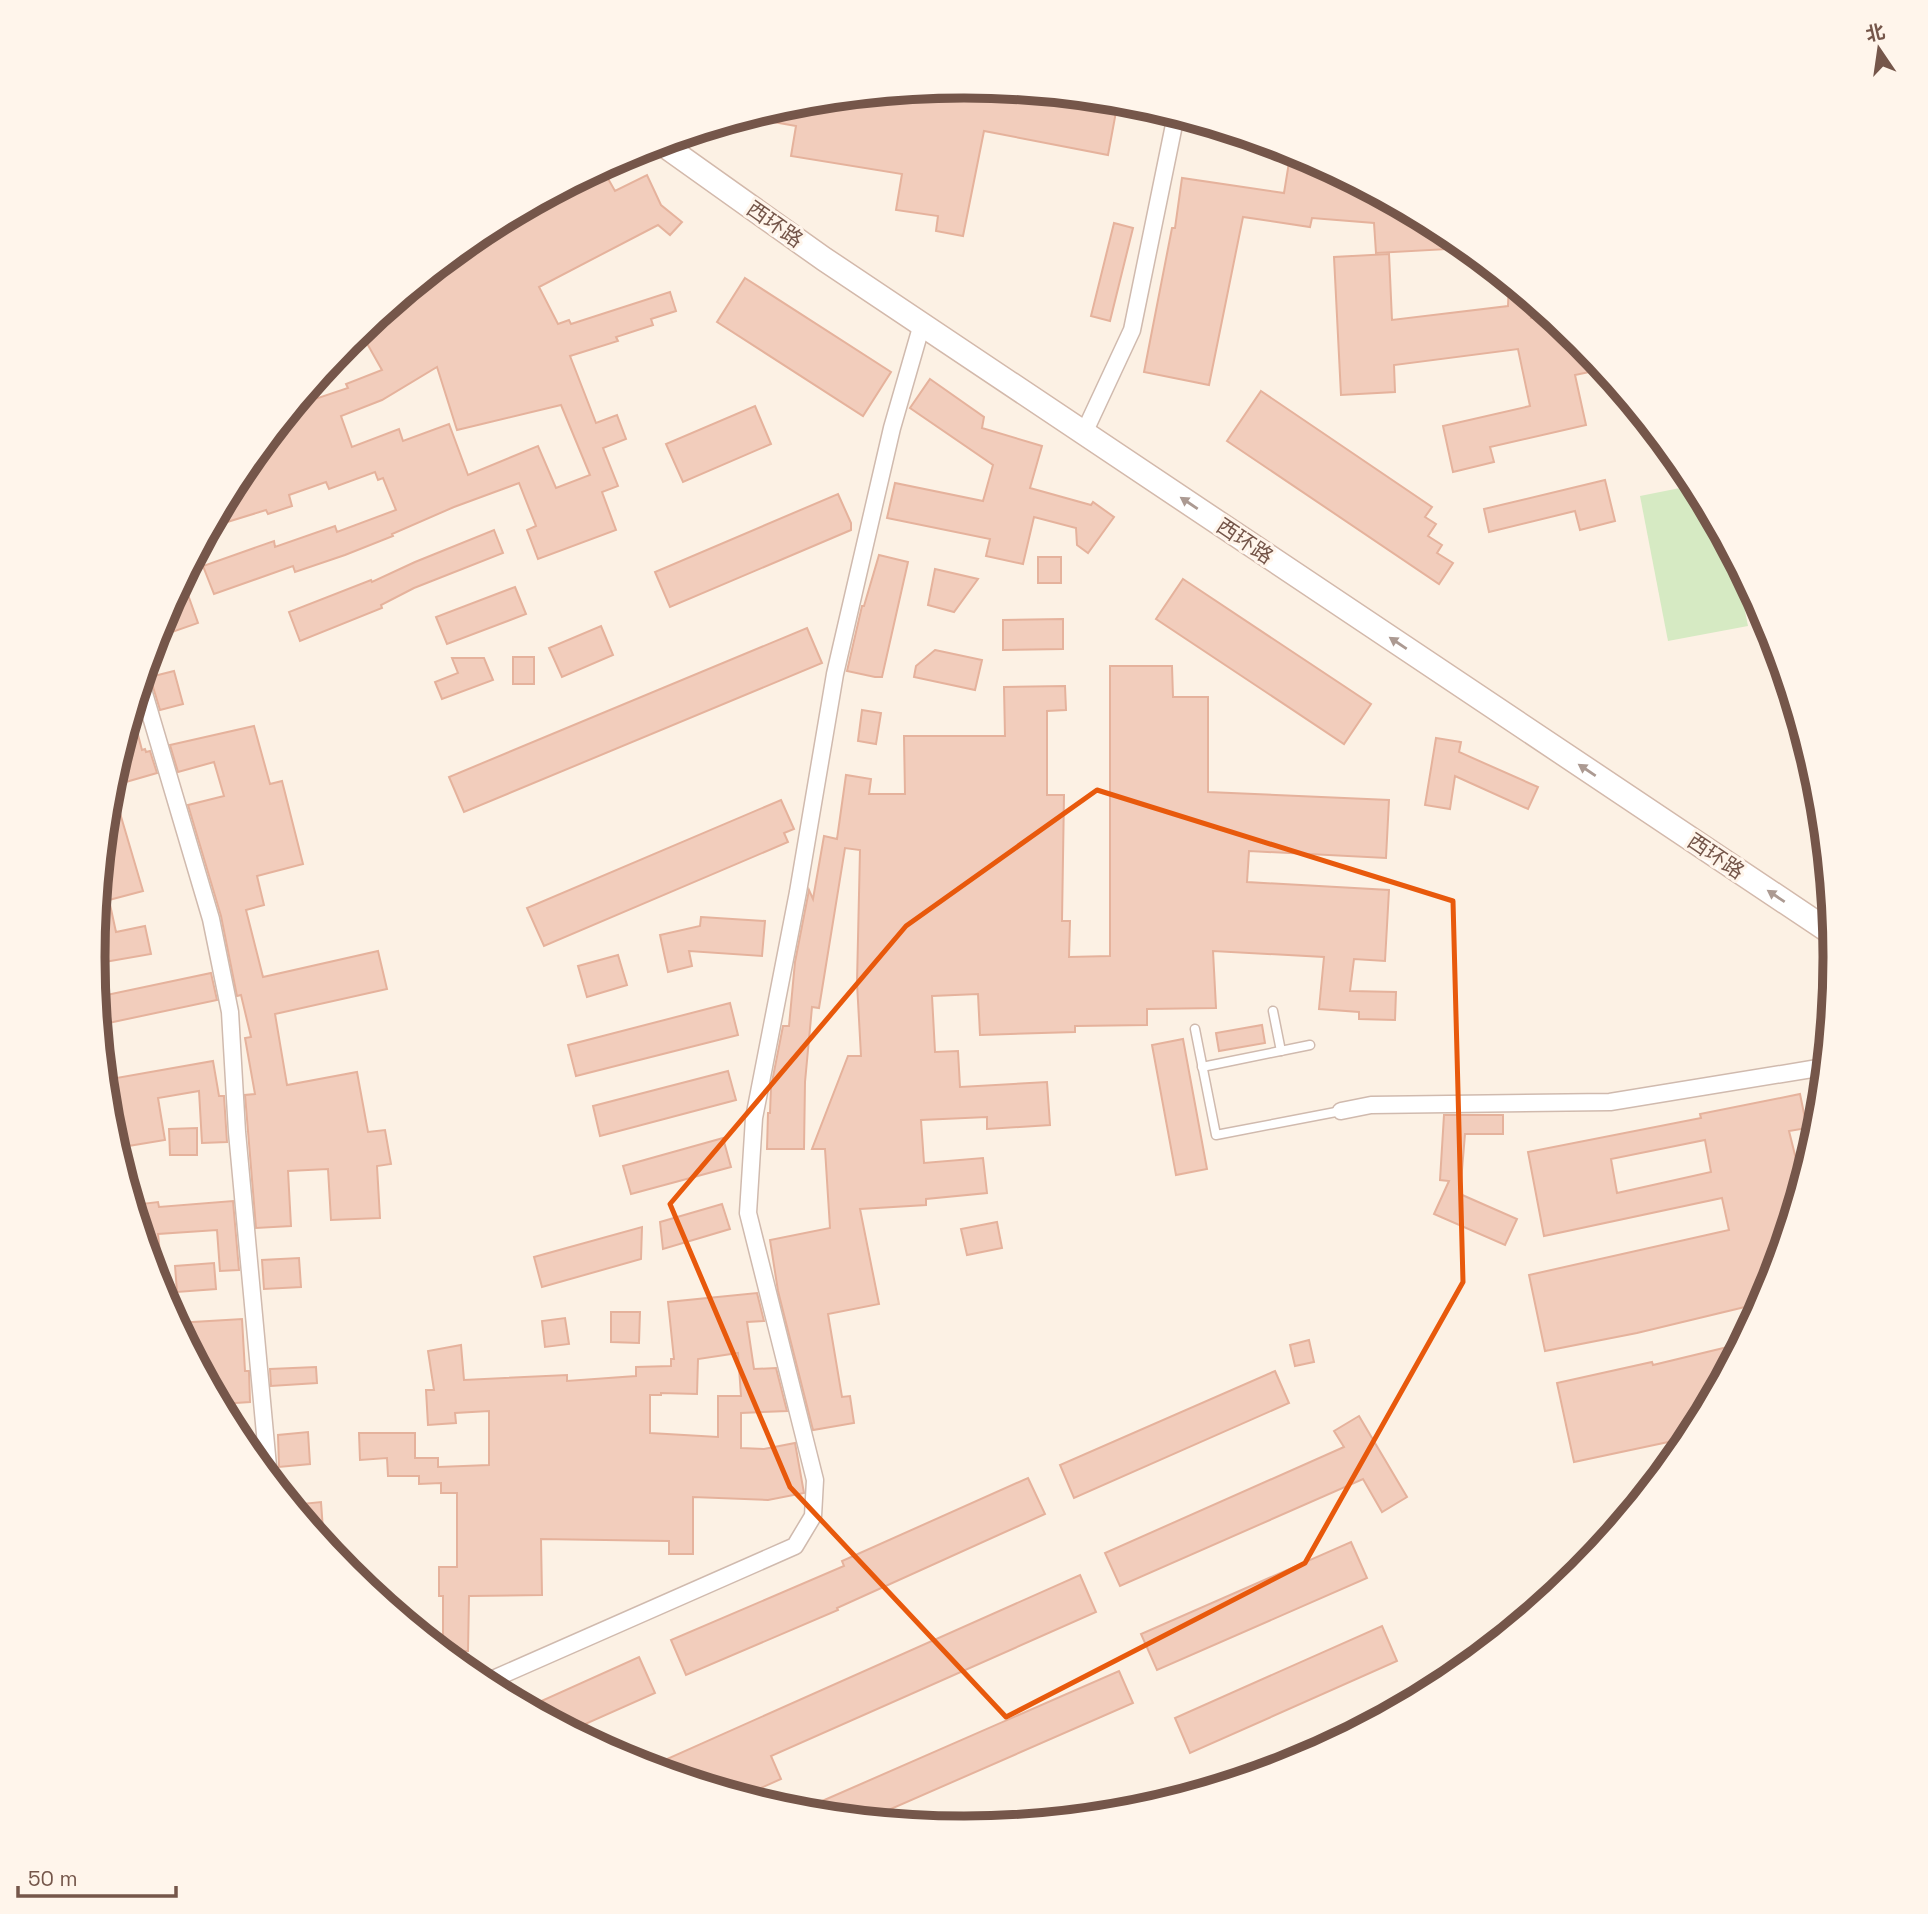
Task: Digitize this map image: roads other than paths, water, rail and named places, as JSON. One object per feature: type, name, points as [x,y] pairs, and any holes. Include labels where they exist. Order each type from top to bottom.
[{"type":"street","points":[[1084,433],[1132,330],[1174,124]]},
{"type":"street","name":"西环路","points":[[671,150],[824,259],[1822,927]]},
{"type":"street","points":[[497,1677],[795,1546],[813,1516],[815,1480],[748,1213],[754,1118],[798,892],[835,674],[891,428],[922,324]]},
{"type":"street","points":[[146,698],[211,919],[230,1012],[237,1132],[267,1458]]},
{"type":"street","points":[[1341,1111],[1371,1105],[1609,1102],[1816,1068]]},
{"type":"lane","points":[[1273,1011],[1281,1051]]},
{"type":"lane","points":[[1195,1029],[1216,1135],[1341,1111]]},
{"type":"lane","points":[[1202,1066],[1310,1045]]}]
